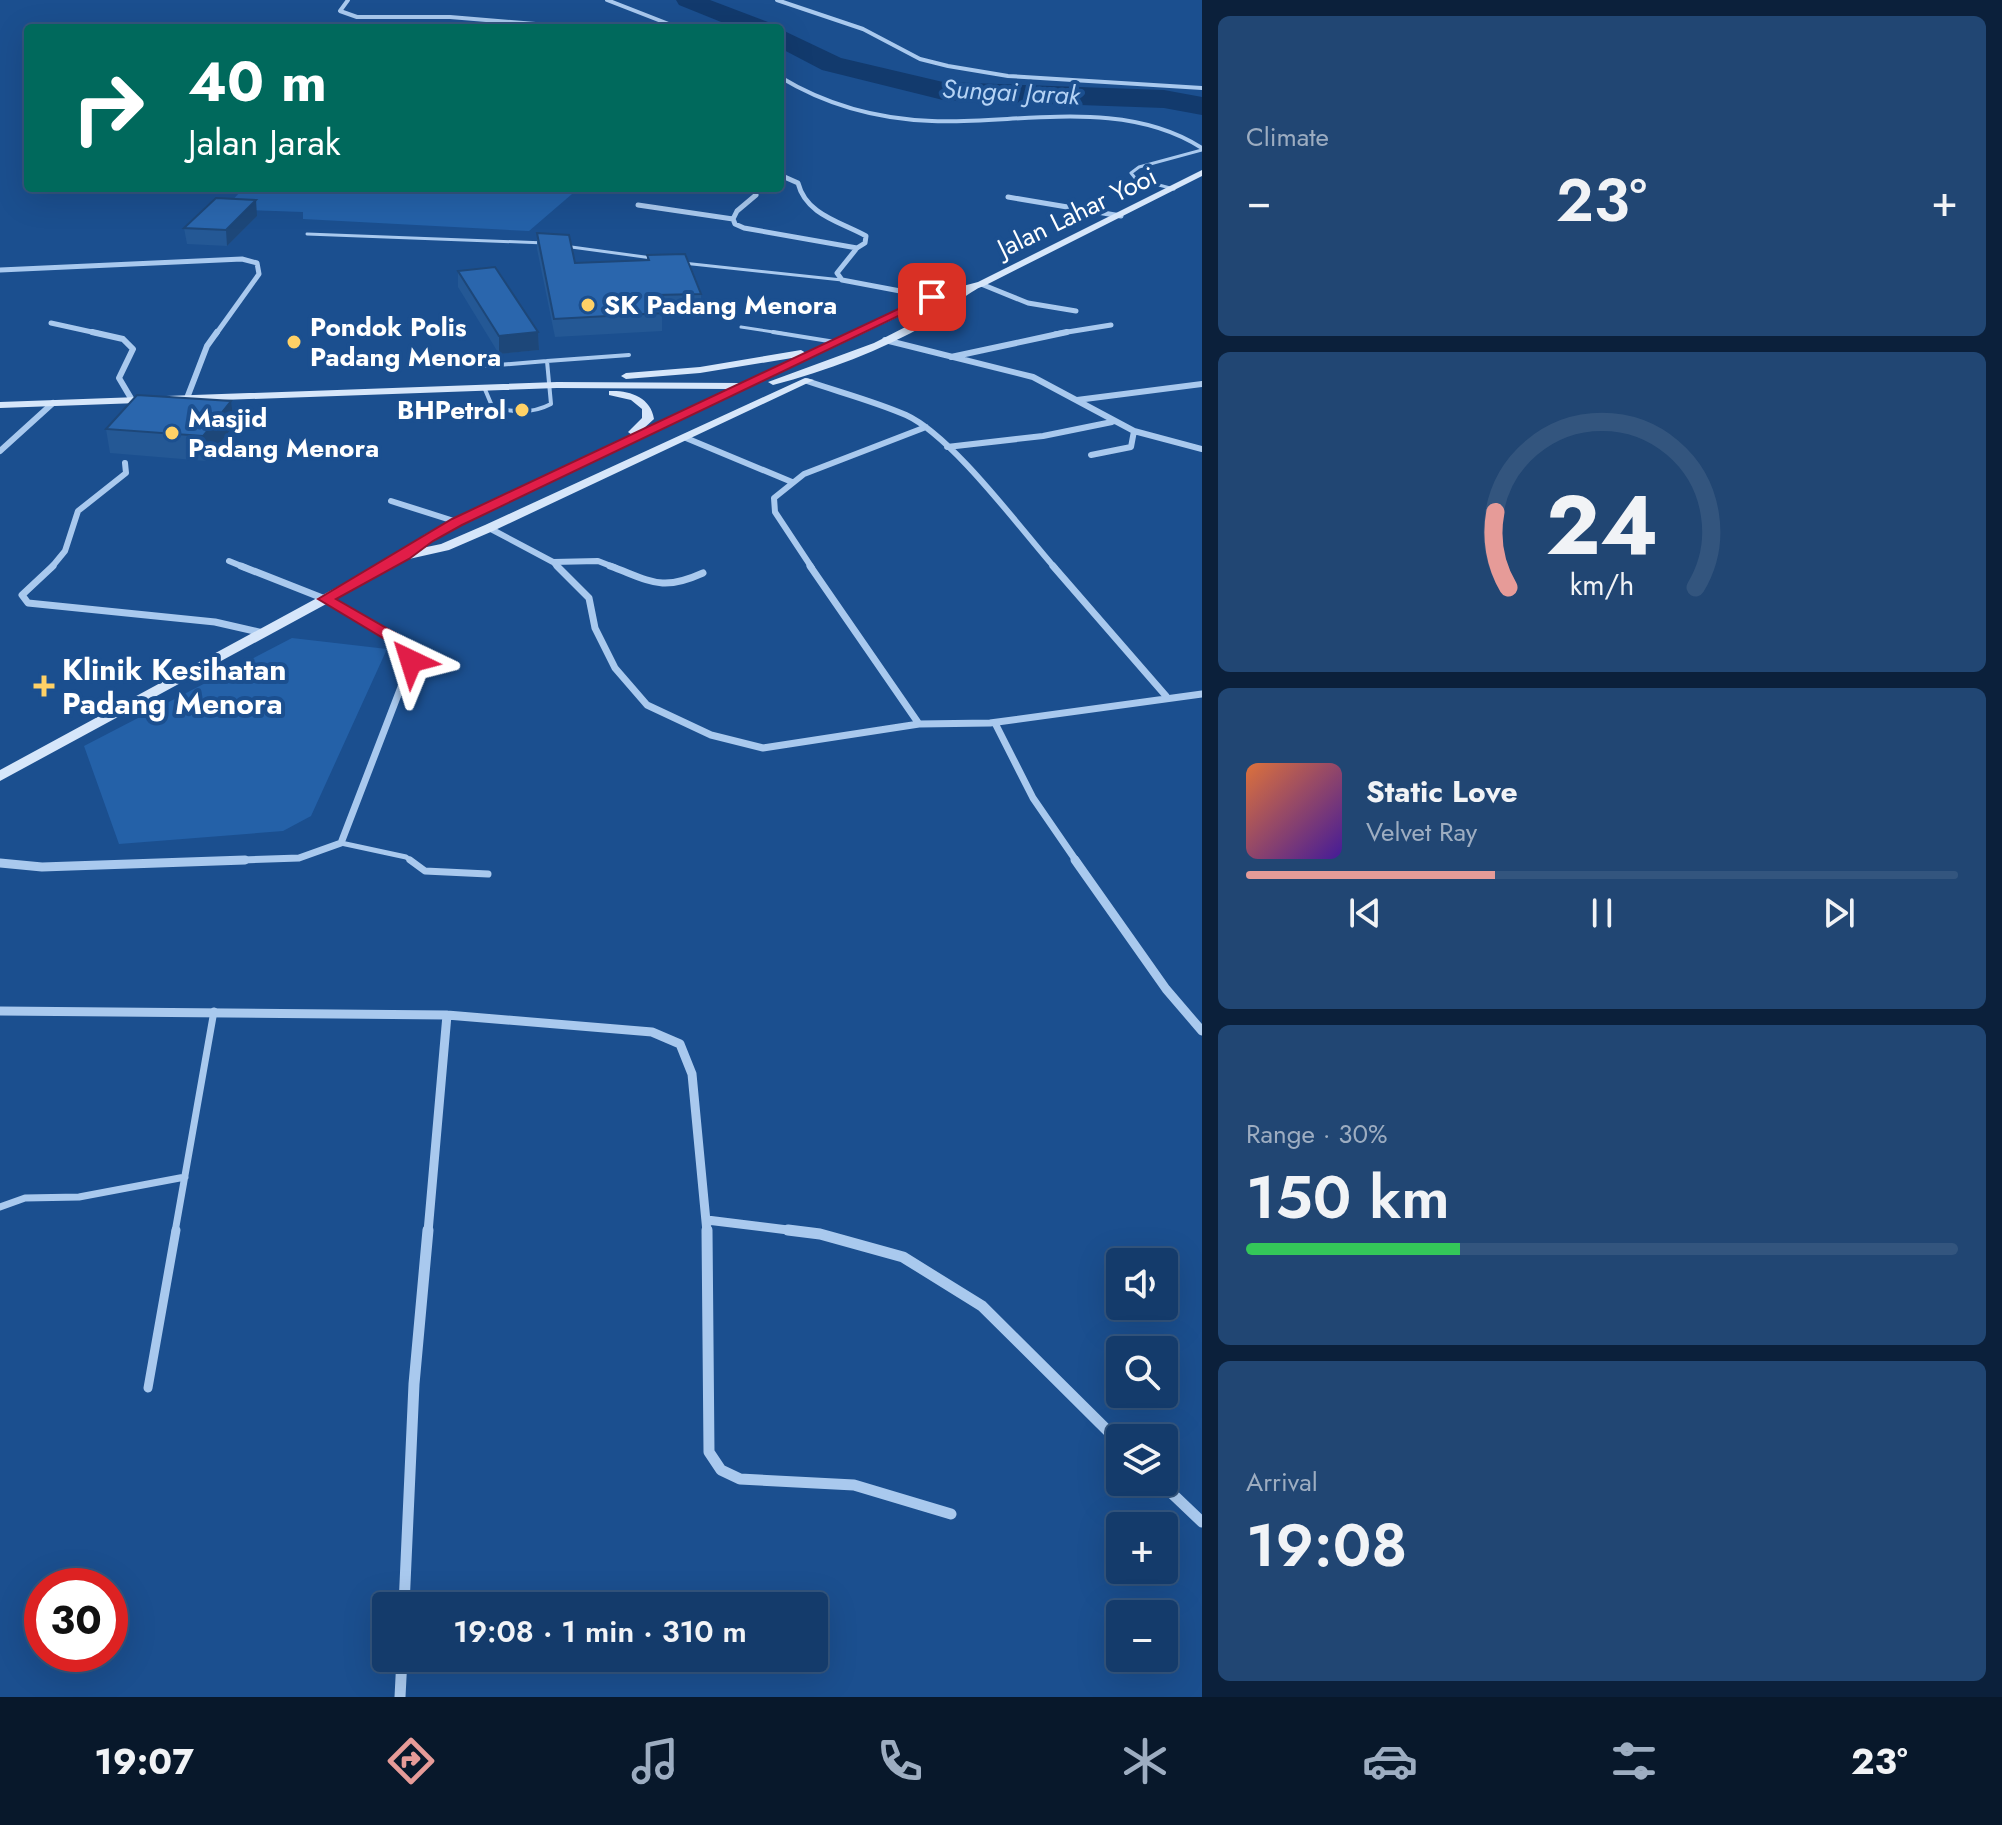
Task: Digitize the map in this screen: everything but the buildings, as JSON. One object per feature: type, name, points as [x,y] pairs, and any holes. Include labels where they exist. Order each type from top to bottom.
[{"type":"main road","name":"Jalan Lahar Yooi","points":[[759,382],[932,297],[976,287],[1202,173]]},
{"type":"main road","name":"Jalan Lahar Yooi","points":[[847,359],[956,304],[976,287]]},
{"type":"main road","points":[[589,383],[700,370],[834,345]]},
{"type":"main road","points":[[404,556],[445,547],[489,528],[807,381],[847,359]]},
{"type":"main road","points":[[0,776],[404,556],[457,522],[740,387],[847,359]]},
{"type":"main road","points":[[0,405],[589,383],[759,382]]},
{"type":"main road","points":[[689,436],[759,382]]},
{"type":"main road","points":[[589,383],[740,387]]},
{"type":"main road","points":[[589,383],[635,398],[647,408],[648,419],[621,444]]},
{"type":"street","points":[[348,0],[340,11],[357,17],[450,17],[536,24]]},
{"type":"street","points":[[607,0],[669,24]]},
{"type":"street","points":[[777,0],[863,29],[920,59],[948,66],[1008,76],[1202,88]]},
{"type":"street","points":[[784,79],[805,92],[841,106],[892,117],[962,122],[1083,118],[1136,122],[1182,134],[1202,149]]},
{"type":"street","points":[[784,177],[798,183],[803,200],[811,207],[866,236],[865,243],[857,248],[837,273],[842,280],[932,297]]},
{"type":"street","points":[[733,219],[737,211],[756,195]]},
{"type":"street","points":[[1008,197],[1121,216]]},
{"type":"street","points":[[638,205],[733,219]]},
{"type":"street","points":[[733,219],[735,224],[744,228],[857,248]]},
{"type":"street","points":[[0,270],[231,259],[257,263],[259,274],[207,346],[187,398]]},
{"type":"street","points":[[976,287],[1028,303],[1076,311]]},
{"type":"street","points":[[51,323],[123,339],[133,349],[131,358],[120,369],[119,378],[132,400]]},
{"type":"street","points":[[946,358],[1031,338],[1111,325]]},
{"type":"street","points":[[885,340],[946,358],[1033,377],[1134,431],[1202,449]]},
{"type":"street","points":[[807,381],[906,415],[926,427],[1166,696]]},
{"type":"street","points":[[1077,400],[1202,384]]},
{"type":"street","points":[[0,451],[53,403]]},
{"type":"street","points":[[947,447],[1043,436],[1113,421]]},
{"type":"street","points":[[919,724],[775,512],[774,498],[804,474],[926,427]]},
{"type":"street","points":[[1091,455],[1131,447],[1134,431]]},
{"type":"street","points":[[689,436],[792,482]]},
{"type":"street","points":[[125,463],[126,473],[113,487],[79,508],[67,529],[68,542],[63,555],[31,581],[22,595],[28,603],[215,622],[263,633]]},
{"type":"street","points":[[391,501],[457,522]]},
{"type":"street","points":[[489,528],[553,562],[589,598],[595,628],[615,668],[647,705],[711,735],[763,748],[919,724],[996,725],[1166,696],[1202,694]]},
{"type":"street","points":[[0,863],[42,867],[299,858],[341,843],[411,661],[408,647],[325,599],[229,561]]},
{"type":"street","points":[[553,562],[598,561],[667,586],[703,573]]},
{"type":"street","points":[[996,725],[1009,760],[1064,842],[1157,975],[1202,1031]]},
{"type":"street","points":[[0,1011],[447,1015],[652,1032],[680,1044],[692,1074],[707,1220],[709,1452],[721,1470],[740,1479],[854,1485],[951,1514]]},
{"type":"street","points":[[405,1592],[414,1384],[447,1015]]},
{"type":"street","points":[[707,1220],[820,1234],[903,1257],[982,1306],[1106,1429]]},
{"type":"street","points":[[1175,1496],[1202,1522]]},
{"type":"street","points":[[400,1697],[401,1672]]},
{"type":"lane","points":[[1174,189],[1136,179],[1131,173],[1139,167],[1202,149]]},
{"type":"lane","points":[[307,234],[530,241],[660,259]]},
{"type":"lane","points":[[676,262],[842,280]]},
{"type":"lane","points":[[741,327],[834,345]]},
{"type":"lane","points":[[485,366],[629,355]]},
{"type":"lane","points":[[484,387],[492,406],[503,411],[544,409],[551,404],[553,385],[547,361]]},
{"type":"lane","points":[[341,843],[406,857],[425,871],[488,874]]},
{"type":"lane","points":[[148,1388],[214,1011]]},
{"type":"lane","points":[[0,1207],[25,1198],[79,1197],[185,1177]]},
{"type":"shaded area","points":[[240,192],[574,192],[529,231],[303,219],[303,212],[224,209]]},
{"type":"shaded area","points":[[292,638],[387,649],[311,816],[283,831],[119,844],[84,746]]},
{"type":"waterway","name":"Sungai Jarak","points":[[688,0],[749,24]]},
{"type":"waterway","name":"Sungai Jarak","points":[[784,39],[832,64],[943,91],[1164,99],[1202,106]]},
{"type":"place","name":"SK Padang Menora","points":[[588,305]]},
{"type":"place","name":"Pondok Polis Padang Menora","points":[[294,342]]},
{"type":"place","name":"BHPetrol","points":[[522,410]]},
{"type":"place","name":"Masjid Padang Menora","points":[[172,433]]},
{"type":"place","name":"Klinik Kesihatan Padang Menora","points":[[44,686]]},
{"type":"route","points":[[411,661],[408,647],[325,599],[404,556],[457,522],[932,297]]}]
